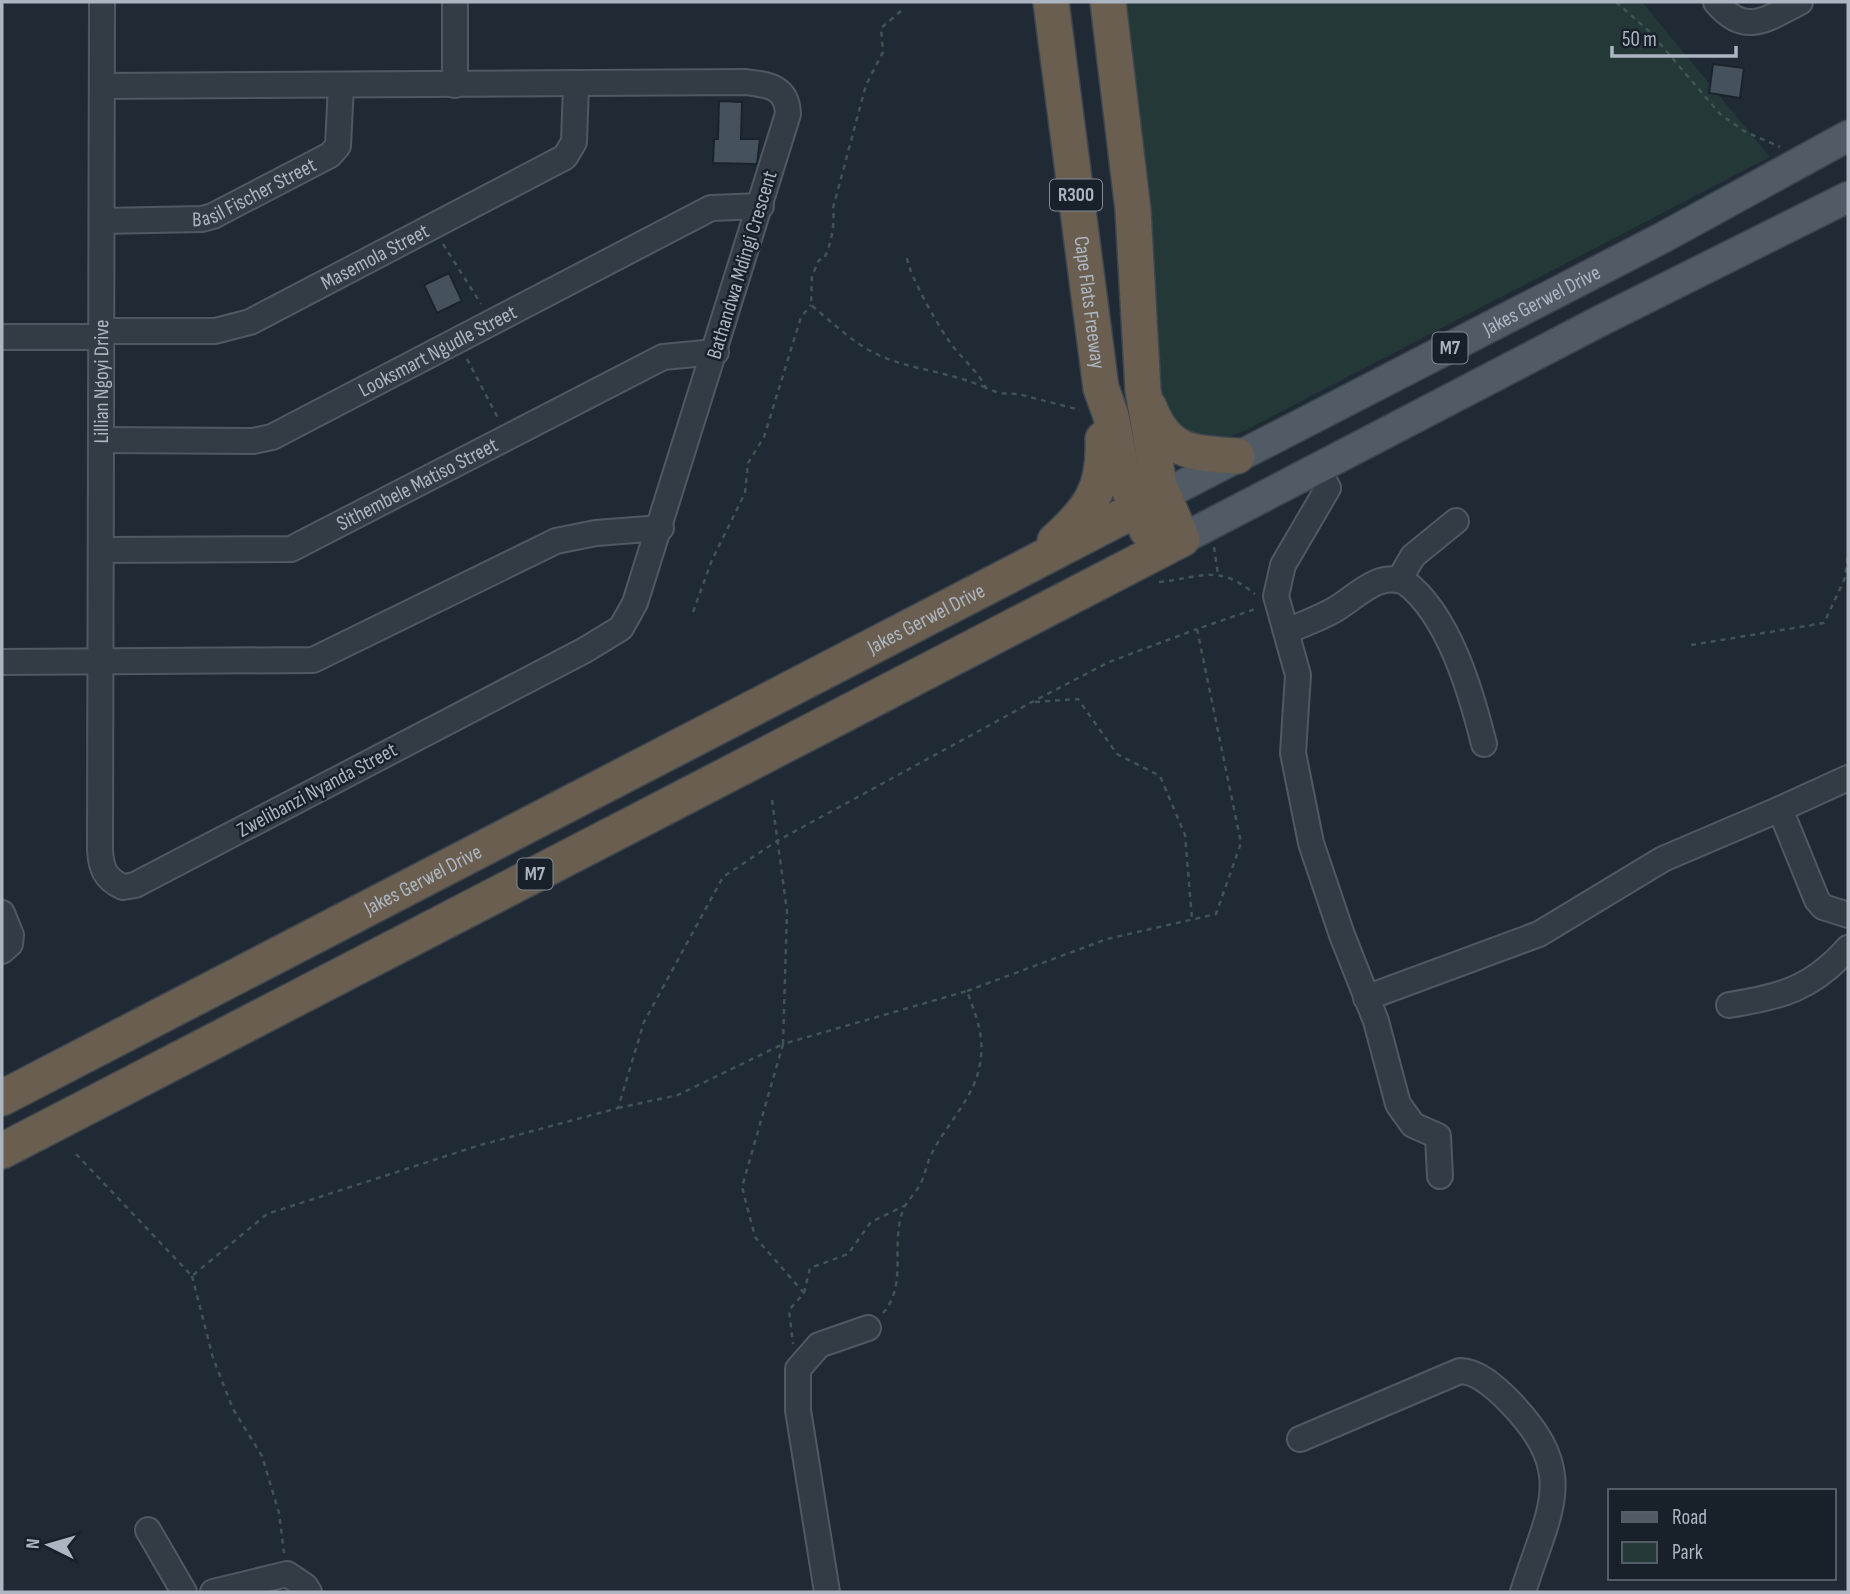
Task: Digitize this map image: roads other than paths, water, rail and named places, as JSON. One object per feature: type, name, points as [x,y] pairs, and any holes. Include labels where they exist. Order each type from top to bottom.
[{"type":"highway","name":"Cape Flats Freeway","points":[[1051,2],[1093,400],[1111,416],[1122,473],[1149,503],[1176,554]]},
{"type":"highway","name":"Cape Flats Freeway","points":[[1108,2],[1133,210],[1149,503]]},
{"type":"highway","points":[[1143,390],[1160,429],[1179,447],[1195,453],[1237,456]]},
{"type":"highway","points":[[1036,561],[1080,517],[1097,492],[1104,455],[1093,400]]},
{"type":"highway","name":"Jakes Gerwel Drive","points":[[2,1098],[1149,503]]},
{"type":"highway","name":"M7","points":[[2,1151],[1176,554]]},
{"type":"main road","name":"Jakes Gerwel Drive","points":[[1149,503],[1662,238],[1848,136]]},
{"type":"main road","name":"M7","points":[[1176,554],[1317,467],[1848,197]]},
{"type":"street","name":"Lillian Ngoyi Drive","points":[[102,2],[102,662]]},
{"type":"street","points":[[455,2],[455,85]]},
{"type":"street","points":[[1716,2],[1732,18],[1749,23],[1767,19],[1800,2]]},
{"type":"street","name":"Bathandwa Mdingi Crescent","points":[[102,86],[746,82],[776,87],[784,94],[788,114],[661,528]]},
{"type":"street","name":"Masemola Street","points":[[2,337],[234,328],[565,157],[574,142],[576,84]]},
{"type":"street","name":"Basil Fischer Street","points":[[102,221],[202,219],[213,216],[331,155],[338,146],[341,85]]},
{"type":"street","name":"Looksmart Ngudle Street","points":[[102,440],[253,441],[272,437],[711,208],[723,205],[761,206]]},
{"type":"street","name":"Sithembele Matiso Street","points":[[102,550],[291,549],[663,357],[716,352]]},
{"type":"street","points":[[1317,467],[1328,488],[1283,565],[1273,606],[1288,631],[1298,676],[1293,753],[1311,843],[1376,1021],[1404,1115],[1413,1125],[1438,1136],[1440,1176]]},
{"type":"street","points":[[1399,580],[1413,556],[1456,521]]},
{"type":"street","points":[[2,662],[313,660],[556,541],[596,533],[661,528]]},
{"type":"street","name":"Zwelibanzi Nyanda Street","points":[[102,662],[101,865],[106,876],[123,887],[135,885],[614,635],[627,621],[635,603],[661,528]]},
{"type":"street","points":[[1288,631],[1327,614],[1374,582],[1399,580],[1412,587],[1445,633],[1473,699],[1484,744]]},
{"type":"street","points":[[1366,998],[1539,934],[1663,859],[1848,778]]},
{"type":"street","points":[[1780,809],[1817,900],[1823,907],[1848,915]]},
{"type":"street","points":[[2,913],[11,935],[10,944],[2,951]]},
{"type":"street","points":[[1729,1005],[1777,998],[1795,991],[1848,948]]},
{"type":"street","points":[[827,1592],[799,1410],[797,1377],[805,1358],[820,1345],[868,1328]]},
{"type":"street","points":[[1300,1439],[1460,1371],[1471,1372],[1498,1390],[1533,1429],[1554,1473],[1555,1493],[1523,1592]]},
{"type":"street","points":[[148,1530],[184,1592]]},
{"type":"street","points":[[213,1592],[287,1574],[305,1586],[309,1592]]}]
